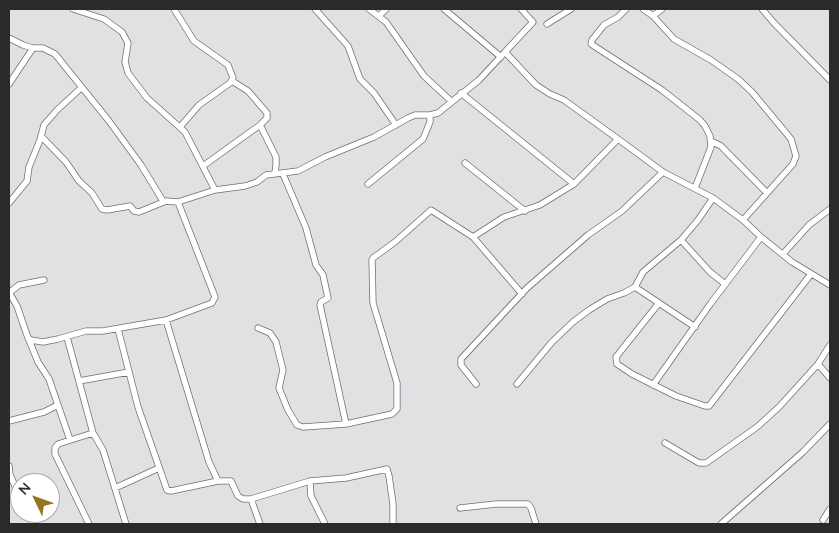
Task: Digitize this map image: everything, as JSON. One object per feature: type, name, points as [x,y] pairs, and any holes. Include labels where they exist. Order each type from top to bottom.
[{"type":"street","points":[[73,9],[104,19],[122,32],[128,43],[125,62],[128,73],[147,98],[188,136],[216,190]]},
{"type":"street","points":[[174,9],[194,41],[228,65],[232,81]]},
{"type":"street","points":[[315,9],[348,46],[360,79],[374,93],[396,125]]},
{"type":"street","points":[[369,9],[386,22],[424,76],[451,101]]},
{"type":"street","points":[[379,16],[386,9]]},
{"type":"street","points":[[444,9],[503,54],[536,85],[564,100],[663,172],[713,198],[743,220],[783,254],[830,285]]},
{"type":"street","points":[[41,136],[66,162],[79,181],[92,193],[104,210],[130,206],[134,211],[139,212],[163,201],[178,202],[216,190],[245,186],[257,182],[266,174],[283,174],[298,171],[324,157],[374,137],[415,115],[430,115],[438,112],[479,80],[533,22],[521,9]]},
{"type":"street","points":[[547,24],[570,9]]},
{"type":"street","points":[[626,9],[618,17],[602,26],[592,40],[592,44],[673,98],[700,120],[709,132],[710,147],[695,188]]},
{"type":"street","points":[[643,9],[653,16],[674,39],[738,79],[752,92],[791,139],[796,156],[793,164],[743,220]]},
{"type":"street","points":[[653,16],[662,9]]},
{"type":"street","points":[[762,9],[830,80]]},
{"type":"street","points":[[9,38],[32,48],[43,48],[55,54],[81,88],[97,105],[137,159],[163,201]]},
{"type":"street","points":[[9,84],[32,48]]},
{"type":"street","points":[[180,127],[200,105],[232,81]]},
{"type":"street","points":[[203,166],[267,118],[267,113],[248,91],[232,81]]},
{"type":"street","points":[[9,203],[27,181],[29,167],[46,122],[81,88]]},
{"type":"street","points":[[461,94],[574,184]]},
{"type":"street","points":[[368,184],[423,138],[430,122],[430,115]]},
{"type":"street","points":[[260,125],[276,157],[275,173]]},
{"type":"street","points":[[474,237],[504,217],[548,202],[574,184],[618,139]]},
{"type":"street","points":[[711,141],[722,146],[767,193]]},
{"type":"street","points":[[465,163],[525,211]]},
{"type":"street","points":[[476,384],[461,364],[461,359],[522,294],[588,235],[622,211],[663,172]]},
{"type":"street","points":[[283,174],[306,228],[316,265],[323,275],[328,298],[321,302],[320,305],[346,424]]},
{"type":"street","points":[[517,384],[552,342],[573,322],[607,299],[634,287],[643,272],[681,240],[713,198]]},
{"type":"street","points":[[29,340],[47,342],[86,331],[97,332],[166,320],[214,301],[215,297],[178,202]]},
{"type":"street","points":[[783,254],[809,225],[830,209]]},
{"type":"street","points":[[258,328],[270,333],[276,342],[283,370],[279,388],[288,410],[297,425],[303,427],[346,424],[392,414],[397,409],[396,380],[373,303],[373,258],[395,242],[431,210],[474,237],[522,294]]},
{"type":"street","points":[[654,385],[725,284],[761,237]]},
{"type":"street","points":[[681,240],[710,272],[725,284]]},
{"type":"street","points":[[658,303],[616,357],[617,364],[654,385],[692,402],[709,406],[811,274]]},
{"type":"street","points":[[44,280],[19,285],[9,292],[17,306],[38,362],[49,379],[70,440]]},
{"type":"street","points":[[634,287],[695,327]]},
{"type":"street","points":[[166,320],[209,462],[218,481]]},
{"type":"street","points":[[118,329],[138,407],[168,491],[218,481],[231,481],[238,496],[243,499],[251,499],[310,481],[346,478],[387,469],[390,476],[393,524]]},
{"type":"street","points":[[67,337],[94,433],[103,450],[126,524]]},
{"type":"street","points":[[666,443],[699,463],[706,463],[757,428],[818,364],[830,345]]},
{"type":"street","points":[[818,364],[830,378]]},
{"type":"street","points":[[79,381],[129,372]]},
{"type":"street","points":[[9,421],[44,412],[58,405]]},
{"type":"street","points":[[721,524],[803,452],[830,424]]},
{"type":"street","points":[[89,524],[55,454],[55,448],[58,444],[94,433]]},
{"type":"street","points":[[114,488],[159,468]]},
{"type":"street","points":[[310,481],[311,496],[325,524]]},
{"type":"street","points":[[251,499],[259,524]]},
{"type":"street","points":[[460,508],[496,504],[528,504],[536,524]]},
{"type":"street","points":[[823,520],[830,509]]}]
